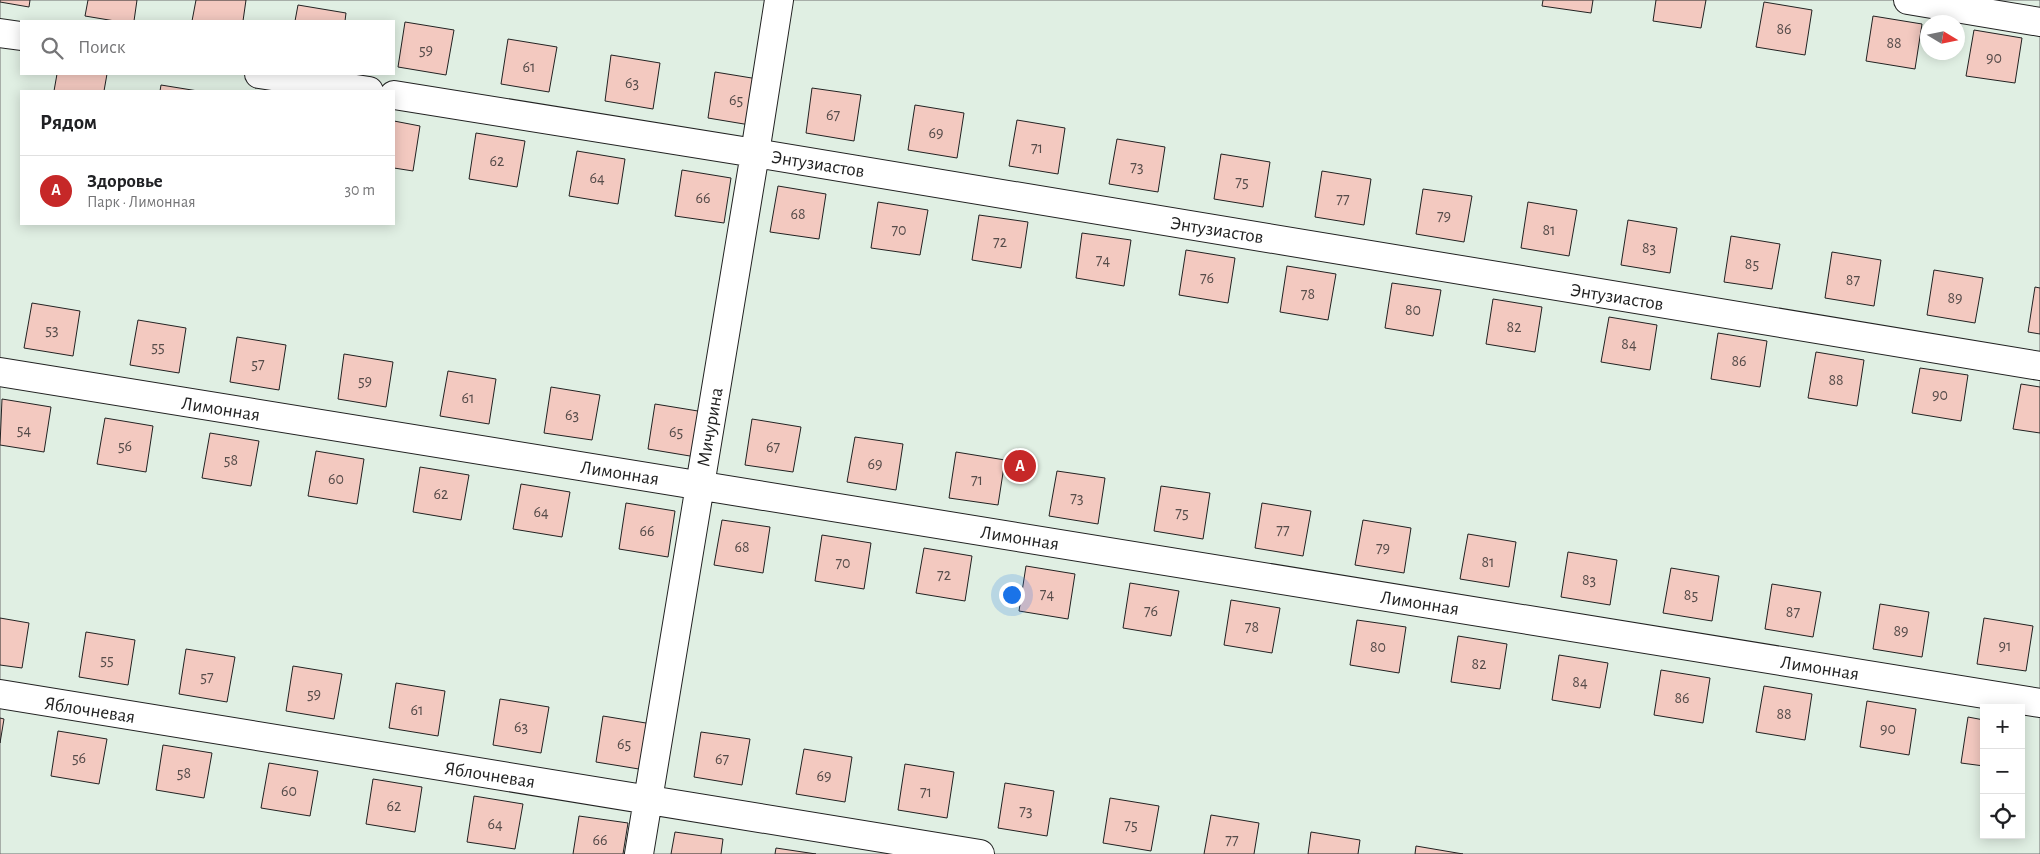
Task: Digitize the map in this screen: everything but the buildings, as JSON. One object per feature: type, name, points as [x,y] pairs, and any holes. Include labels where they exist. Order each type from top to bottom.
[{"type":"street","name":"Мичурина","points":[[639,854],[779,0]]},
{"type":"street","points":[[1908,0],[2040,22]]},
{"type":"street","points":[[0,33],[20,36]]},
{"type":"street","points":[[265,75],[363,90]]},
{"type":"street","name":"Энтузиастов","points":[[395,95],[2040,366]]},
{"type":"street","name":"Лимонная","points":[[0,372],[2040,703]]},
{"type":"street","name":"Яблочневая","points":[[0,694],[980,854]]},
{"type":"green space","points":[[0,0],[2040,0],[2040,854],[0,854]]},
{"type":"place","name":"Здоровье","points":[[1020,466]]}]
